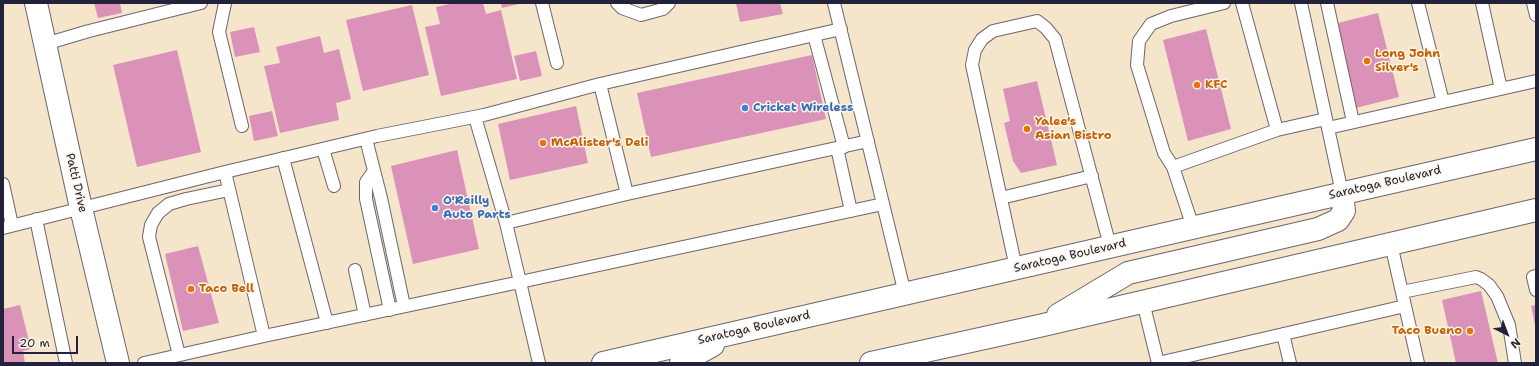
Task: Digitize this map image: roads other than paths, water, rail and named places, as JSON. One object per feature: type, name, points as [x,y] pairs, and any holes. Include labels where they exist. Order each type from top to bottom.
[{"type":"main road","name":"Patti Drive","points":[[36,3],[81,208],[118,363]]},
{"type":"main road","name":"Saratoga Boulevard","points":[[603,363],[1536,149]]},
{"type":"main road","points":[[1040,326],[1128,273],[1318,230],[1338,220],[1344,211],[1342,193]]},
{"type":"main road","points":[[871,363],[931,357],[1040,326],[1536,210]]},
{"type":"main road","points":[[681,363],[733,333]]},
{"type":"lane","points":[[45,44],[89,31],[201,3]]},
{"type":"lane","points":[[225,3],[218,32],[242,126]]},
{"type":"lane","points":[[542,3],[557,63]]},
{"type":"lane","points":[[617,3],[622,8],[641,15],[663,9],[669,3]]},
{"type":"lane","points":[[834,3],[905,294]]},
{"type":"lane","points":[[1193,227],[1173,167],[1164,153],[1137,65],[1139,41],[1151,24],[1171,16],[1224,3]]},
{"type":"lane","points":[[1242,3],[1277,130]]},
{"type":"lane","points":[[1301,3],[1342,193]]},
{"type":"lane","points":[[1327,3],[1353,122]]},
{"type":"lane","points":[[1418,3],[1443,102]]},
{"type":"lane","points":[[1482,3],[1501,89]]},
{"type":"lane","points":[[1016,268],[972,66],[975,50],[982,39],[993,31],[1037,21],[1046,28],[1055,39],[1110,246]]},
{"type":"lane","points":[[3,184],[8,226],[283,158],[366,139],[475,117],[600,84],[841,29]]},
{"type":"lane","points":[[814,35],[841,147],[852,210]]},
{"type":"lane","points":[[1173,167],[1277,130],[1353,122],[1536,81]]},
{"type":"lane","points":[[600,84],[627,194]]},
{"type":"lane","points":[[475,117],[506,223],[539,363]]},
{"type":"lane","points":[[366,139],[381,198],[404,306]]},
{"type":"lane","points":[[506,223],[627,194],[868,141]]},
{"type":"lane","points":[[323,149],[334,186]]},
{"type":"lane","points":[[283,158],[326,323]]},
{"type":"lane","points":[[374,171],[366,182],[366,199],[390,310]]},
{"type":"lane","points":[[225,172],[264,336]]},
{"type":"lane","points":[[1001,198],[1092,176]]},
{"type":"lane","points":[[179,355],[149,237],[151,225],[158,213],[169,204],[229,190]]},
{"type":"lane","points":[[144,363],[883,204]]},
{"type":"lane","points":[[36,219],[66,363]]},
{"type":"lane","points":[[1391,244],[1418,363]]},
{"type":"lane","points":[[355,270],[365,315]]},
{"type":"lane","points":[[1536,276],[1533,277],[1536,290]]},
{"type":"lane","points":[[1402,292],[1476,277],[1481,279],[1489,285],[1497,296],[1509,325],[1515,363]]},
{"type":"lane","points":[[1144,302],[1158,363],[1405,306]]},
{"type":"lane","points":[[1283,334],[1290,363]]},
{"type":"place","name":"Long John Silver's","points":[[1367,61]]},
{"type":"place","name":"KFC","points":[[1197,85]]},
{"type":"place","name":"Cricket Wireless","points":[[745,108]]},
{"type":"place","name":"Yalee's Asian Bistro","points":[[1027,129]]},
{"type":"place","name":"McAlister's Deli","points":[[543,143]]},
{"type":"place","name":"O'Reilly Auto Parts","points":[[435,208]]},
{"type":"place","name":"Taco Bell","points":[[191,289]]},
{"type":"place","name":"Taco Bueno","points":[[1470,331]]}]
